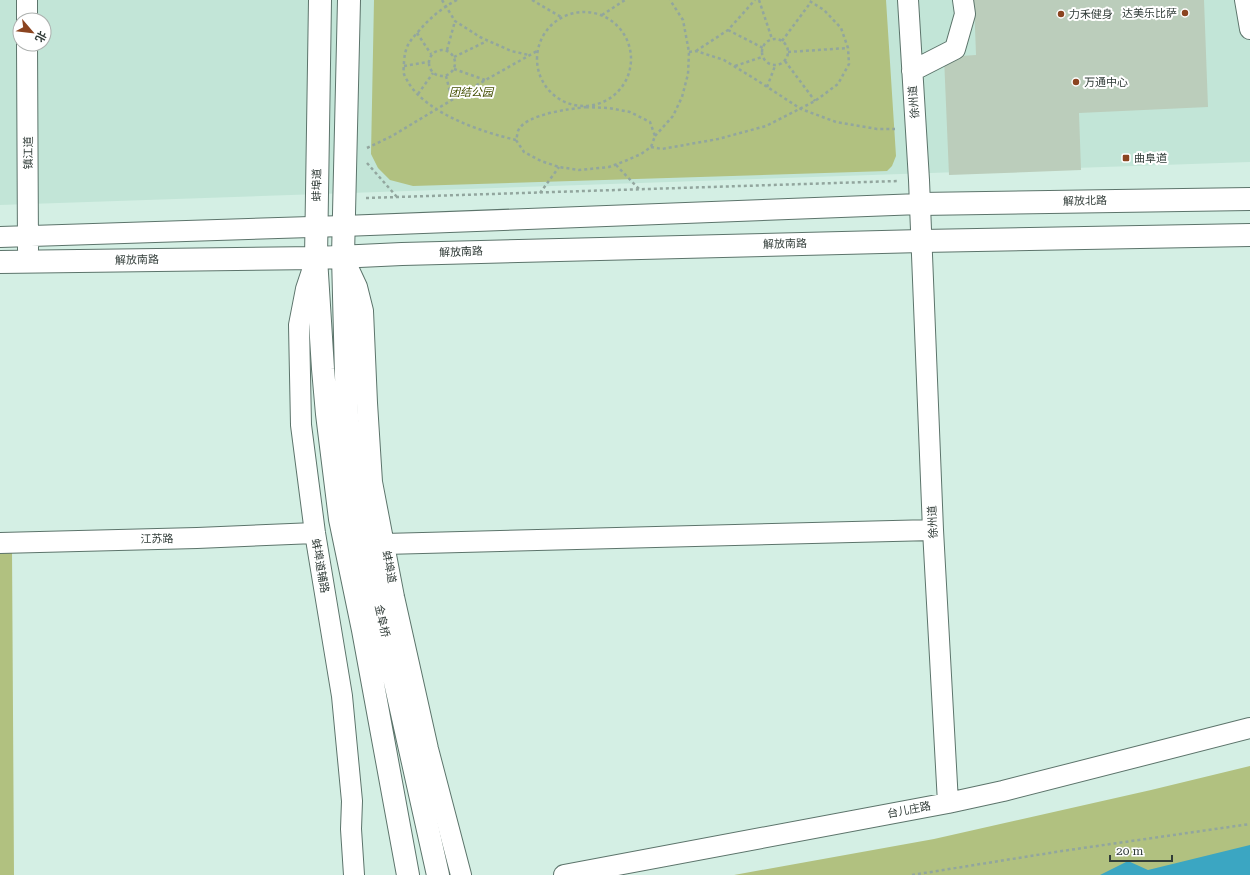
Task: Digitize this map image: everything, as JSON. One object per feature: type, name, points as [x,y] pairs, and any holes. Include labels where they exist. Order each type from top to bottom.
[{"type":"main road","name":"蚌埠道","points":[[320,0],[317,178],[343,256],[345,365]]},
{"type":"main road","name":"蚌埠道","points":[[323,370],[316,258],[334,229],[344,198],[349,0]]},
{"type":"main road","name":"解放北路","points":[[920,204],[1250,199]]},
{"type":"main road","points":[[334,229],[360,242],[402,254]]},
{"type":"main road","points":[[922,240],[1250,235]]},
{"type":"main road","name":"解放南路","points":[[0,262],[316,258],[402,254],[922,240]]},
{"type":"main road","name":"金阜桥","points":[[345,365],[347,415],[359,514],[438,875]]},
{"type":"main road","name":"金阜桥","points":[[323,370],[340,519],[363,630],[408,875]]},
{"type":"street","points":[[27,0],[27,12]]},
{"type":"street","name":"徐州道","points":[[908,0],[922,240],[933,530],[948,803]]},
{"type":"street","points":[[912,71],[955,48],[964,14],[963,0]]},
{"type":"street","points":[[1245,0],[1250,29]]},
{"type":"street","name":"镇江道","points":[[27,52],[28,262]]},
{"type":"street","points":[[0,237],[334,229],[920,204]]},
{"type":"street","name":"蚌埠道","points":[[343,256],[358,287],[363,311],[372,482],[394,597],[428,749],[460,875]]},
{"type":"street","name":"蚌埠道辅路","points":[[316,258],[306,289],[299,325],[302,425],[315,533],[342,696],[352,801],[351,829],[354,875]]},
{"type":"street","points":[[384,544],[933,530]]},
{"type":"street","name":"江苏路","points":[[0,542],[197,538],[315,533]]},
{"type":"street","name":"台儿庄路","points":[[564,875],[948,803],[1011,789],[1250,728]]},
{"type":"path","points":[[442,0],[455,21],[480,37],[511,51],[530,55]]},
{"type":"path","points":[[457,0],[445,6],[428,20],[410,41],[405,52],[404,75],[414,91],[437,110],[462,123],[494,135],[516,140],[524,152],[541,161],[559,167],[579,170],[609,167],[641,154],[651,147],[655,136],[673,116],[682,97],[688,74],[689,52],[684,20],[670,0]]},
{"type":"path","points":[[532,0],[561,17]]},
{"type":"path","points":[[602,15],[625,0]]},
{"type":"path","points":[[689,52],[696,51],[728,30],[756,0]]},
{"type":"path","points":[[759,0],[772,39]]},
{"type":"path","points":[[651,147],[662,149],[718,139],[766,126],[815,101],[838,84],[849,64],[848,48],[841,28],[824,10],[809,1],[782,41]]},
{"type":"path","points":[[516,140],[518,130],[526,123],[537,117],[563,110],[586,107],[604,102],[619,92],[628,76],[631,58],[628,40],[617,25],[602,15],[581,11],[561,17],[545,31],[537,51],[538,72],[548,91],[565,103],[586,107],[609,108],[630,112],[650,122],[655,136]]},
{"type":"path","points":[[447,50],[455,21]]},
{"type":"path","points":[[728,30],[762,48]]},
{"type":"path","points":[[417,33],[431,54]]},
{"type":"path","points":[[772,39],[782,41],[788,52],[785,61],[775,66],[767,63],[762,57],[762,48],[766,42],[772,39]]},
{"type":"path","points":[[454,57],[487,41]]},
{"type":"path","points":[[788,52],[848,48]]},
{"type":"path","points":[[438,49],[447,50],[454,57],[454,69],[446,76],[439,76],[433,73],[429,68],[428,62],[431,54],[438,49]]},
{"type":"path","points":[[365,149],[392,136],[485,80],[537,51]]},
{"type":"path","points":[[696,51],[724,60],[735,66],[800,109],[836,122],[877,129],[916,128]]},
{"type":"path","points":[[735,66],[762,57]]},
{"type":"path","points":[[785,61],[815,101]]},
{"type":"path","points":[[404,66],[428,62]]},
{"type":"path","points":[[767,87],[775,66]]},
{"type":"path","points":[[454,69],[485,80]]},
{"type":"path","points":[[418,94],[433,73]]},
{"type":"path","points":[[446,76],[452,101]]},
{"type":"path","points":[[616,164],[639,190]]},
{"type":"path","points":[[540,193],[559,167]]},
{"type":"path","points":[[344,198],[639,190],[919,180]]},
{"type":"path","points":[[912,875],[1069,850],[1250,824]]},
{"type":"shaded area","points":[[0,0],[1250,0],[1250,162],[0,205]]},
{"type":"green space","name":"团结公园","points":[[374,0],[886,0],[896,156],[892,166],[887,171],[413,186],[390,180],[378,168],[371,154]]},
{"type":"green space","points":[[0,549],[12,549],[14,875],[0,875]]},
{"type":"green space","points":[[1250,766],[1250,875],[734,875],[934,839]]},
{"type":"water","points":[[1250,845],[1250,875],[1100,875],[1128,861],[1148,870]]},
{"type":"building","name":"万通中心","points":[[974,0],[1204,0],[1208,107],[1079,113],[1081,170],[949,175],[944,57],[976,55]]},
{"type":"place","name":"达美乐比萨","points":[[1185,13]]},
{"type":"place","name":"力禾健身","points":[[1061,14]]},
{"type":"place","name":"万通中心","points":[[1076,82]]},
{"type":"place","name":"曲阜道","points":[[1126,158]]}]
